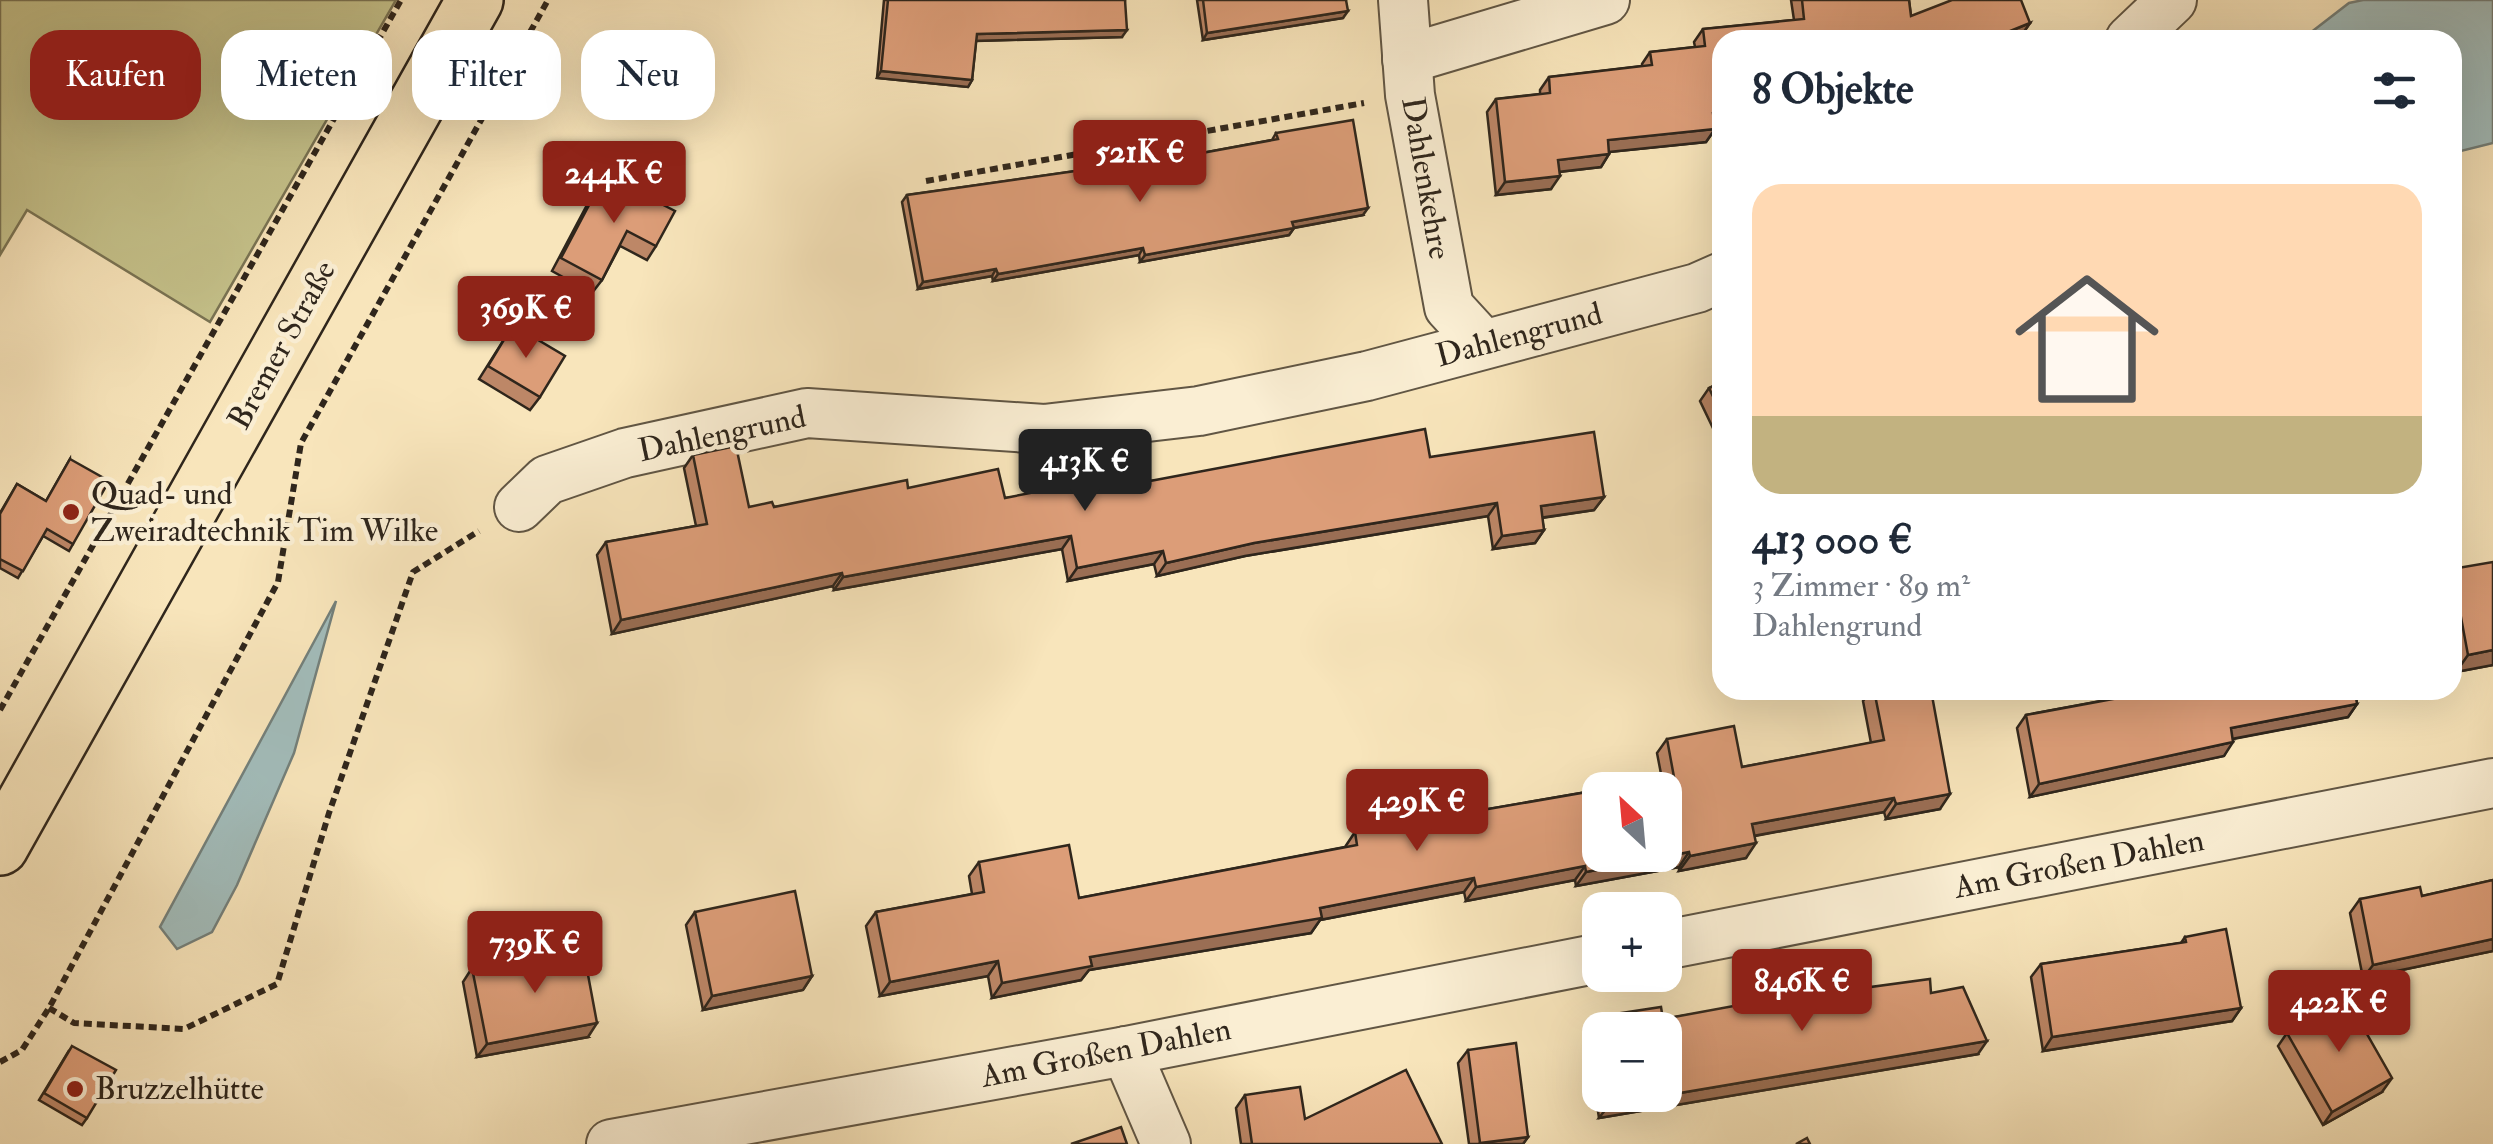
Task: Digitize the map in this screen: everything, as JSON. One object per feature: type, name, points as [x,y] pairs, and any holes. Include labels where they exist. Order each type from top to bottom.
[{"type":"main road","name":"Bremer Straße","points":[[0,847],[475,0]]},
{"type":"street","name":"Dahlenkehre","points":[[1403,0],[1408,77],[1449,307],[1482,343]]},
{"type":"street","points":[[1408,77],[1605,0]]},
{"type":"street","points":[[2140,30],[2172,0]]},
{"type":"street","name":"Dahlengrund","points":[[519,507],[546,480],[625,453],[807,412],[1044,429],[1199,411],[1368,376],[1712,281]]},
{"type":"street","name":"Am Großen Dahlen","points":[[1682,942],[2493,783]]},
{"type":"street","name":"Am Großen Dahlen","points":[[628,1142],[1126,1051],[1582,962]]},
{"type":"street","points":[[1126,1051],[1166,1144]]},
{"type":"path","points":[[0,710],[402,0]]},
{"type":"path","points":[[0,1062],[22,1050],[49,1008],[278,582],[301,443],[548,0]]},
{"type":"path","points":[[926,181],[1408,77]]},
{"type":"path","points":[[49,1008],[74,1023],[184,1029],[278,984],[329,812],[414,572],[519,507]]},
{"type":"shaded area","points":[[0,0],[396,0],[379,30],[221,30],[221,120],[327,120],[210,322],[27,210],[0,255]]},
{"type":"water","points":[[2493,0],[2493,143],[2462,151],[2462,30],[2314,30],[2349,3]]},
{"type":"water","points":[[336,601],[294,753],[237,885],[212,932],[177,949],[160,927]]},
{"type":"building","points":[[888,0],[1125,0],[1127,30],[977,34],[972,80],[881,71]]},
{"type":"building","points":[[1203,0],[1346,0],[1348,11],[1207,33]]},
{"type":"building","points":[[1802,0],[1909,0],[1911,16],[1952,0],[2021,0],[2030,23],[2013,30],[1712,30],[1712,129],[1608,140],[1609,154],[1558,160],[1560,176],[1505,182],[1496,99],[1550,93],[1549,77],[1652,65],[1650,52],[1705,46],[1703,29],[1804,19]]},
{"type":"building","points":[[1353,120],[1368,208],[1292,222],[1294,228],[1145,255],[1143,248],[998,274],[996,269],[923,282],[907,195],[1202,153],[1278,139],[1276,133]]},
{"type":"building","points":[[605,175],[675,211],[656,246],[627,231],[602,280],[561,258]]},
{"type":"building","points":[[513,325],[565,356],[540,397],[488,366]]},
{"type":"building","points":[[1425,429],[1430,457],[1594,432],[1604,497],[1541,506],[1544,530],[1502,536],[1497,503],[1254,543],[1166,563],[1163,551],[1077,568],[1071,536],[843,577],[842,573],[621,620],[606,542],[707,524],[693,455],[736,446],[749,507],[772,502],[774,507],[907,480],[908,488],[998,469],[1005,498],[1148,470],[1150,481]]},
{"type":"building","points":[[70,459],[109,481],[73,544],[47,529],[23,571],[0,559],[0,514],[17,484],[46,501]]},
{"type":"building","points":[[2493,562],[2493,650],[2468,655],[2462,623],[2462,567]]},
{"type":"building","points":[[1876,700],[1933,700],[1950,794],[1896,804],[1894,798],[1752,824],[1756,843],[1690,856],[1689,852],[1682,853],[1682,772],[1673,772],[1667,739],[1734,726],[1742,767],[1884,740]]},
{"type":"building","points":[[2107,700],[2356,700],[2357,704],[2231,728],[2233,742],[2039,784],[2026,715]]},
{"type":"building","points":[[1582,793],[1582,867],[1476,887],[1474,878],[1320,908],[1322,918],[1090,957],[1092,966],[1002,983],[998,961],[890,982],[876,912],[984,892],[979,862],[1069,845],[1079,898],[1357,845],[1355,832]]},
{"type":"building","points":[[2493,880],[2493,939],[2373,965],[2360,899],[2420,887],[2422,896]]},
{"type":"building","points":[[795,891],[812,976],[712,996],[695,912]]},
{"type":"building","points":[[2226,929],[2241,1008],[2052,1037],[2041,964],[2186,942],[2185,937]]},
{"type":"building","points":[[583,948],[597,1023],[487,1044],[472,968]]},
{"type":"building","points":[[1930,979],[1931,993],[1963,987],[1987,1041],[1682,1093],[1682,1016],[1810,992],[1811,995]]},
{"type":"building","points":[[2347,999],[2392,1078],[2332,1112],[2287,1033]]},
{"type":"building","points":[[1661,1007],[1662,1012],[1628,1012]]},
{"type":"building","points":[[1516,1043],[1528,1137],[1480,1143],[1468,1050]]},
{"type":"building","name":"Bruzzelhütte","points":[[72,1046],[116,1070],[87,1118],[44,1093]]},
{"type":"building","points":[[1406,1070],[1442,1144],[1252,1144],[1245,1095],[1300,1087],[1305,1119]]},
{"type":"building","points":[[1121,1127],[1127,1144],[1071,1144]]},
{"type":"place","name":"Quad- und Zweiradtechnik Tim Wilke","points":[[71,512]]},
{"type":"place","name":"Bruzzelhütte","points":[[75,1089]]}]
